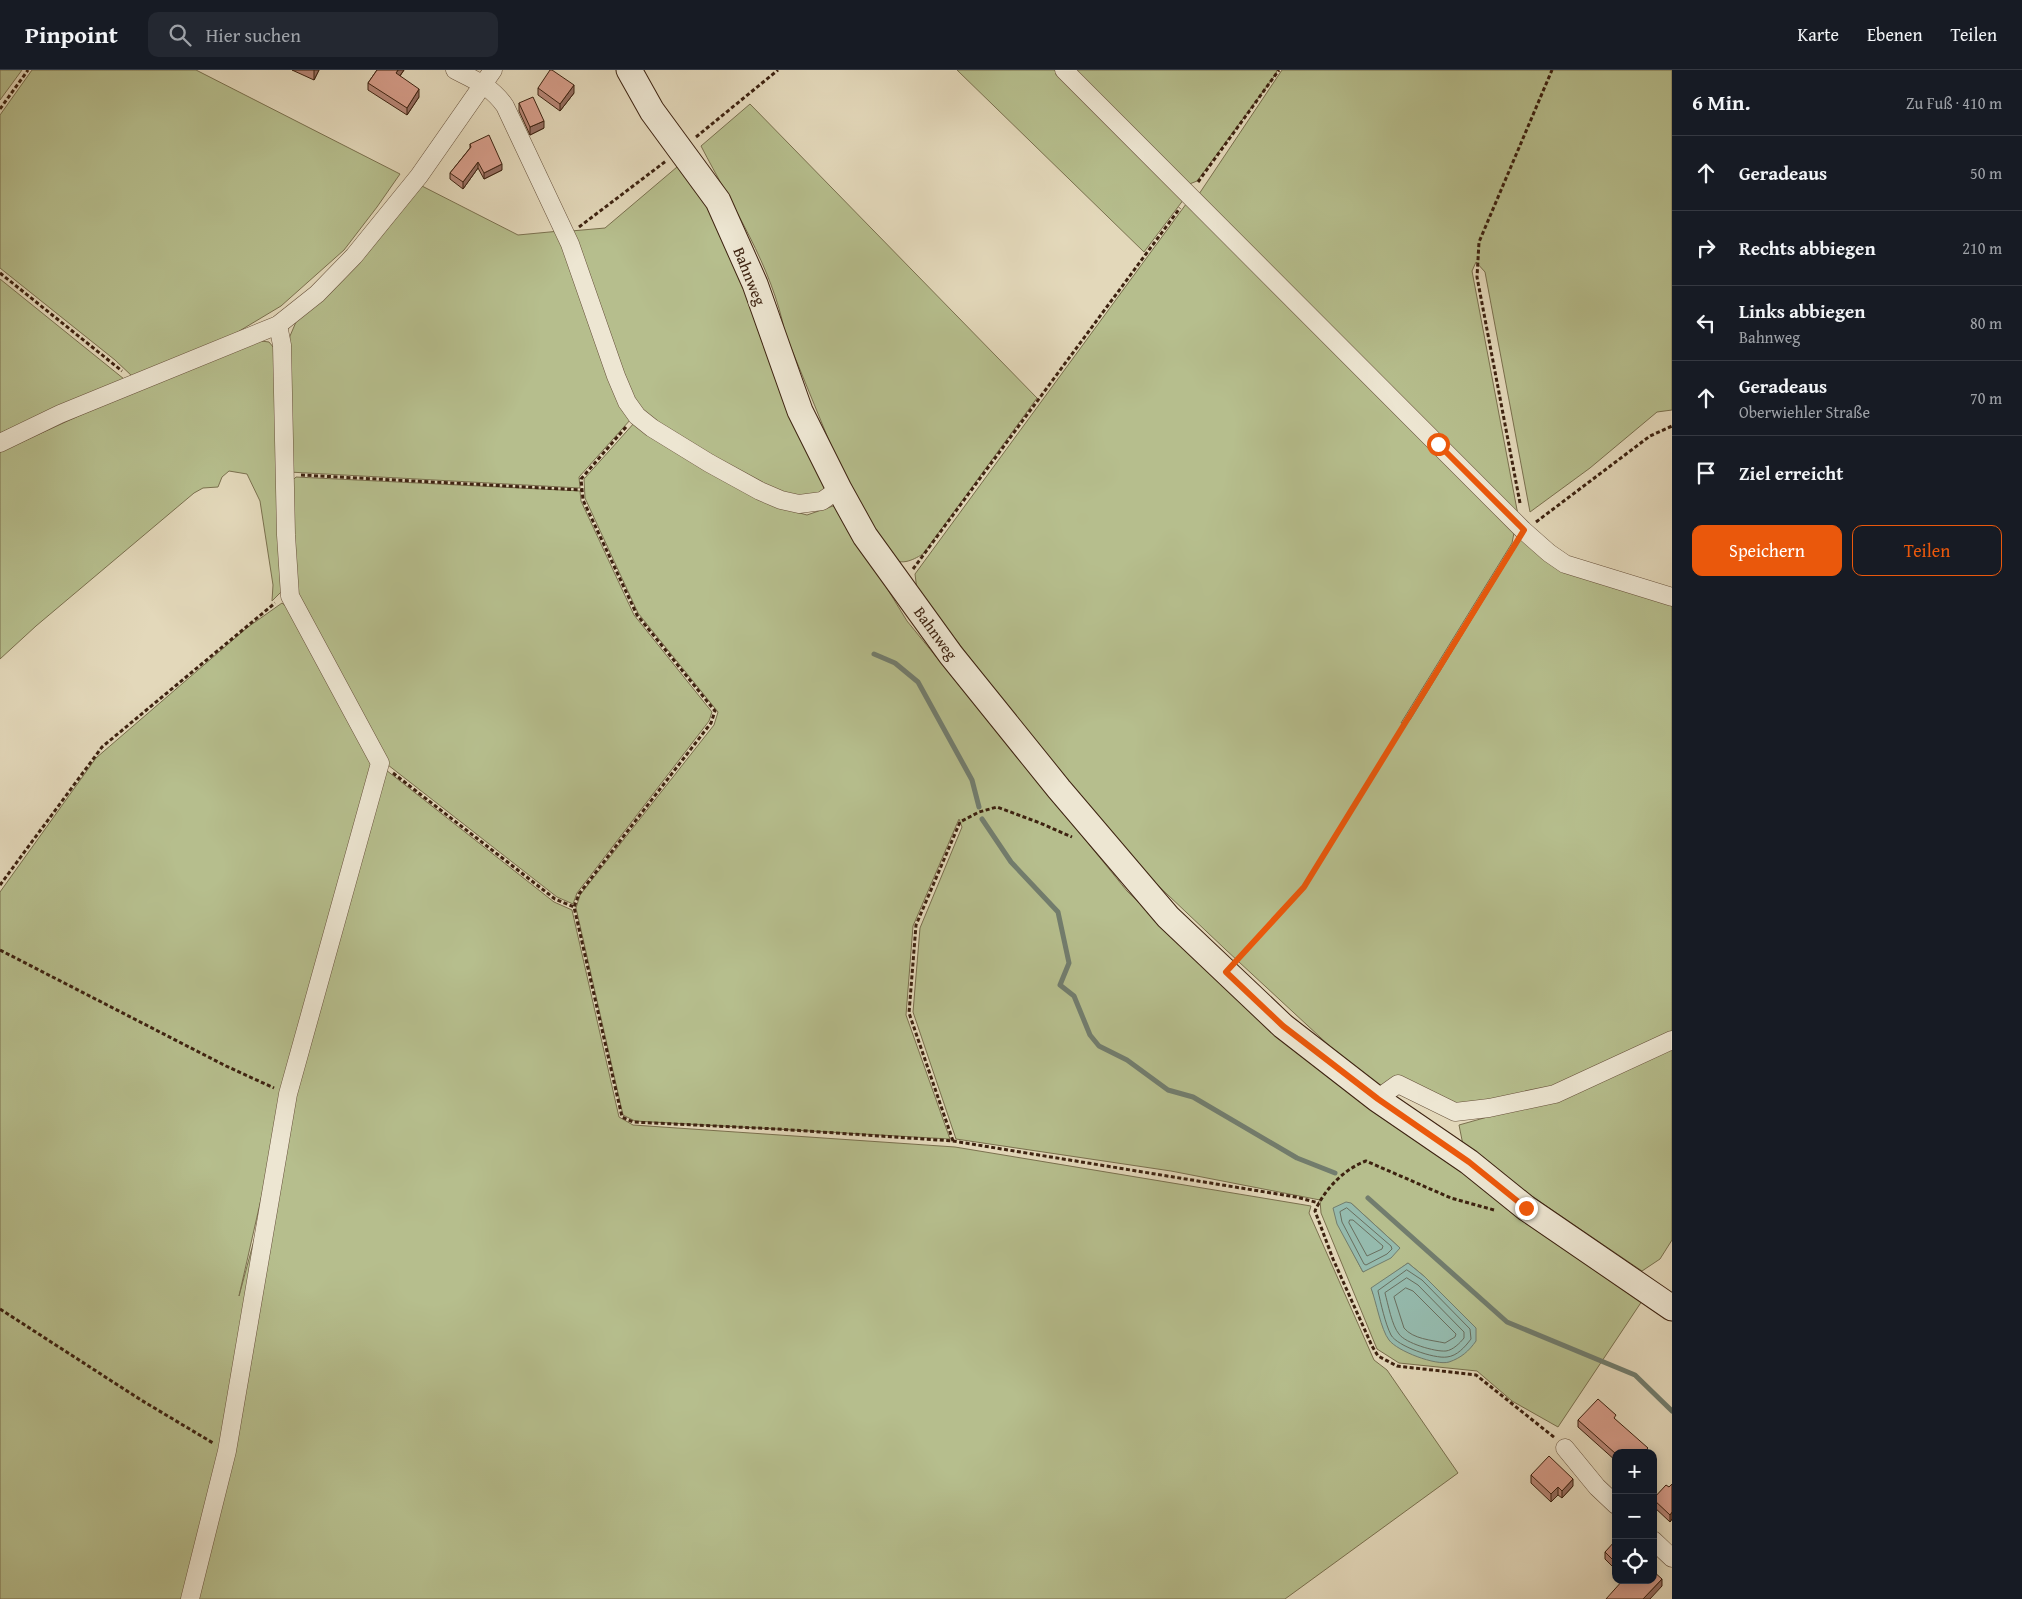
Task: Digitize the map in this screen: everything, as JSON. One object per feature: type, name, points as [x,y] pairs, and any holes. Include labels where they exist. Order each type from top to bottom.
[{"type":"main road","name":"Bahnweg","points":[[629,70],[652,110],[718,201],[755,284],[800,411],[839,490],[865,536],[951,655],[1059,789],[1168,917],[1283,1026],[1378,1099],[1469,1162],[1526,1208],[1672,1308]]},
{"type":"street","points":[[455,70],[488,77],[505,106],[570,244],[620,385],[627,402],[637,416],[652,428],[709,462],[760,491],[781,500],[799,504],[822,501],[839,490]]},
{"type":"street","points":[[1064,70],[1549,553],[1565,564],[1672,597]]},
{"type":"street","points":[[0,443],[60,414],[278,325],[317,294],[354,256],[419,176],[488,77]]},
{"type":"street","points":[[190,1599],[227,1451],[288,1094],[380,763],[290,596],[286,535],[282,345],[278,325]]},
{"type":"street","points":[[1378,1099],[1398,1084],[1455,1112],[1489,1108],[1555,1094],[1672,1040]]},
{"type":"street","points":[[1565,1448],[1597,1487],[1612,1501]]},
{"type":"street","points":[[1657,1544],[1672,1558]]},
{"type":"path","points":[[0,109],[28,70]]},
{"type":"path","points":[[900,584],[933,544],[1279,70]]},
{"type":"path","points":[[1524,530],[1518,489],[1477,277],[1479,242],[1552,70]]},
{"type":"path","points":[[0,273],[116,365],[134,384]]},
{"type":"path","points":[[637,416],[618,435],[581,479],[583,500],[636,615],[715,711],[711,723],[579,894],[574,908],[622,1116],[633,1122],[777,1129],[953,1141],[1319,1202]]},
{"type":"path","points":[[1226,972],[1304,887],[1524,530],[1650,436],[1672,426]]},
{"type":"path","points":[[286,474],[582,490]]},
{"type":"path","points":[[0,885],[102,747],[270,606],[290,596]]},
{"type":"path","points":[[380,763],[555,899],[574,908]]},
{"type":"path","points":[[953,1141],[909,1013],[916,925],[960,822],[978,812],[996,807],[1072,837],[1097,834]]},
{"type":"path","points":[[0,950],[226,1066],[288,1094]]},
{"type":"path","points":[[1496,1210],[1451,1198],[1366,1161],[1353,1166],[1321,1197],[1315,1211],[1333,1259],[1378,1356],[1397,1366],[1476,1375],[1565,1448]]},
{"type":"path","points":[[0,1308],[141,1400],[227,1451]]},
{"type":"green space","points":[[0,70],[22,70],[0,100]]},
{"type":"green space","points":[[32,70],[196,70],[400,174],[344,250],[281,306],[226,339],[133,377],[115,360],[0,268],[0,115]]},
{"type":"green space","points":[[957,70],[1060,70],[1187,195],[1144,252]]},
{"type":"green space","points":[[1071,70],[1277,70],[1276,74],[1197,181],[1187,185]]},
{"type":"green space","points":[[1282,70],[1672,70],[1672,410],[1657,412],[1590,468],[1530,512],[1485,272],[1476,262],[1472,271],[1518,515],[1199,194]]},
{"type":"green space","points":[[750,104],[1037,398],[923,554],[910,560],[902,562],[889,557],[839,465],[785,333],[779,308],[761,260],[701,146]]},
{"type":"green space","points":[[677,167],[683,169],[716,217],[829,487],[820,497],[788,497],[662,430],[632,398],[571,231],[605,228]]},
{"type":"green space","points":[[418,184],[518,235],[560,231],[631,419],[579,477],[580,488],[289,472],[288,349],[290,336],[296,322]]},
{"type":"green space","points":[[1189,200],[1514,533],[1512,543],[1401,723],[1410,720],[1522,537],[1672,600],[1672,1036],[1565,1085],[1460,1107],[1375,1088],[1149,877],[1081,800],[917,590],[915,574]]},
{"type":"green space","points":[[0,279],[124,379],[0,433]]},
{"type":"green space","points":[[261,341],[269,342],[274,348],[282,591],[272,601],[273,585],[260,501],[247,474],[229,471],[222,477],[218,487],[203,488],[194,493],[36,626],[0,659],[0,452],[85,413]]},
{"type":"green space","points":[[635,422],[785,509],[807,515],[836,505],[907,621],[1127,891],[1260,1020],[1642,1301],[1558,1427],[1512,1401],[1477,1371],[1399,1363],[1377,1349],[1321,1213],[1320,1200],[1171,1171],[956,1139],[913,1012],[920,928],[962,827],[959,819],[913,926],[906,1015],[950,1139],[635,1121],[623,1115],[576,908],[580,895],[714,725],[718,712],[638,613],[585,498],[584,479]],"holes":[[[1351,1203],[1400,1248],[1363,1272],[1351,1249]],[[1408,1263],[1425,1277],[1476,1328],[1373,1294],[1372,1289]]]},
{"type":"green space","points":[[296,477],[580,491],[581,501],[634,615],[712,712],[709,721],[577,893],[573,904],[557,897],[388,765],[299,606],[290,483]]},
{"type":"green space","points":[[282,603],[288,608],[372,763],[286,1089],[239,1296],[301,1066],[386,770],[554,902],[572,910],[619,1117],[633,1125],[955,1147],[1311,1206],[1309,1213],[1374,1360],[1387,1370],[1458,1473],[1285,1599],[0,1599],[0,892],[96,758],[248,627]]},
{"type":"green space","points":[[1672,1044],[1672,1240],[1660,1259],[1642,1271],[1464,1150],[1459,1125],[1548,1100]]},
{"type":"water","points":[[1346,1202],[1351,1203],[1400,1248],[1391,1258],[1363,1272],[1337,1224],[1333,1208]]},
{"type":"water","points":[[1408,1263],[1425,1277],[1476,1328],[1476,1341],[1468,1351],[1449,1362],[1443,1363],[1426,1360],[1400,1349],[1389,1340],[1381,1323],[1371,1288]]},
{"type":"building","points":[[377,70],[398,70],[396,73],[419,89],[407,108],[368,83]]},
{"type":"building","points":[[550,70],[574,85],[560,104],[538,88]]},
{"type":"building","points":[[533,97],[544,121],[530,127],[519,103]]},
{"type":"building","points":[[489,135],[502,164],[484,173],[478,162],[463,182],[450,173],[471,147],[470,144]]},
{"type":"building","points":[[1598,1399],[1616,1415],[1614,1418],[1648,1448],[1612,1450],[1578,1420]]},
{"type":"building","points":[[1549,1456],[1573,1479],[1562,1491],[1558,1487],[1551,1494],[1531,1475]]},
{"type":"building","points":[[1672,1484],[1672,1512],[1670,1515],[1657,1503],[1657,1495],[1666,1485],[1669,1487]]},
{"type":"building","points":[[1612,1544],[1612,1559],[1605,1552]]},
{"type":"building","points":[[1657,1575],[1662,1579],[1643,1599],[1606,1599],[1619,1584],[1657,1584]]},
{"type":"waterway","points":[[874,654],[895,663],[918,682],[972,780],[979,807]]},
{"type":"waterway","points":[[982,819],[1011,862],[1058,912],[1069,963],[1060,985],[1074,996],[1090,1035],[1099,1046],[1127,1060],[1168,1090],[1193,1097],[1297,1158],[1335,1173]]},
{"type":"waterway","points":[[1368,1198],[1507,1322],[1635,1375],[1672,1411]]},
{"type":"route","points":[[1438,444],[1524,530],[1304,887],[1226,972],[1283,1026],[1378,1099],[1469,1162],[1526,1208]]}]
